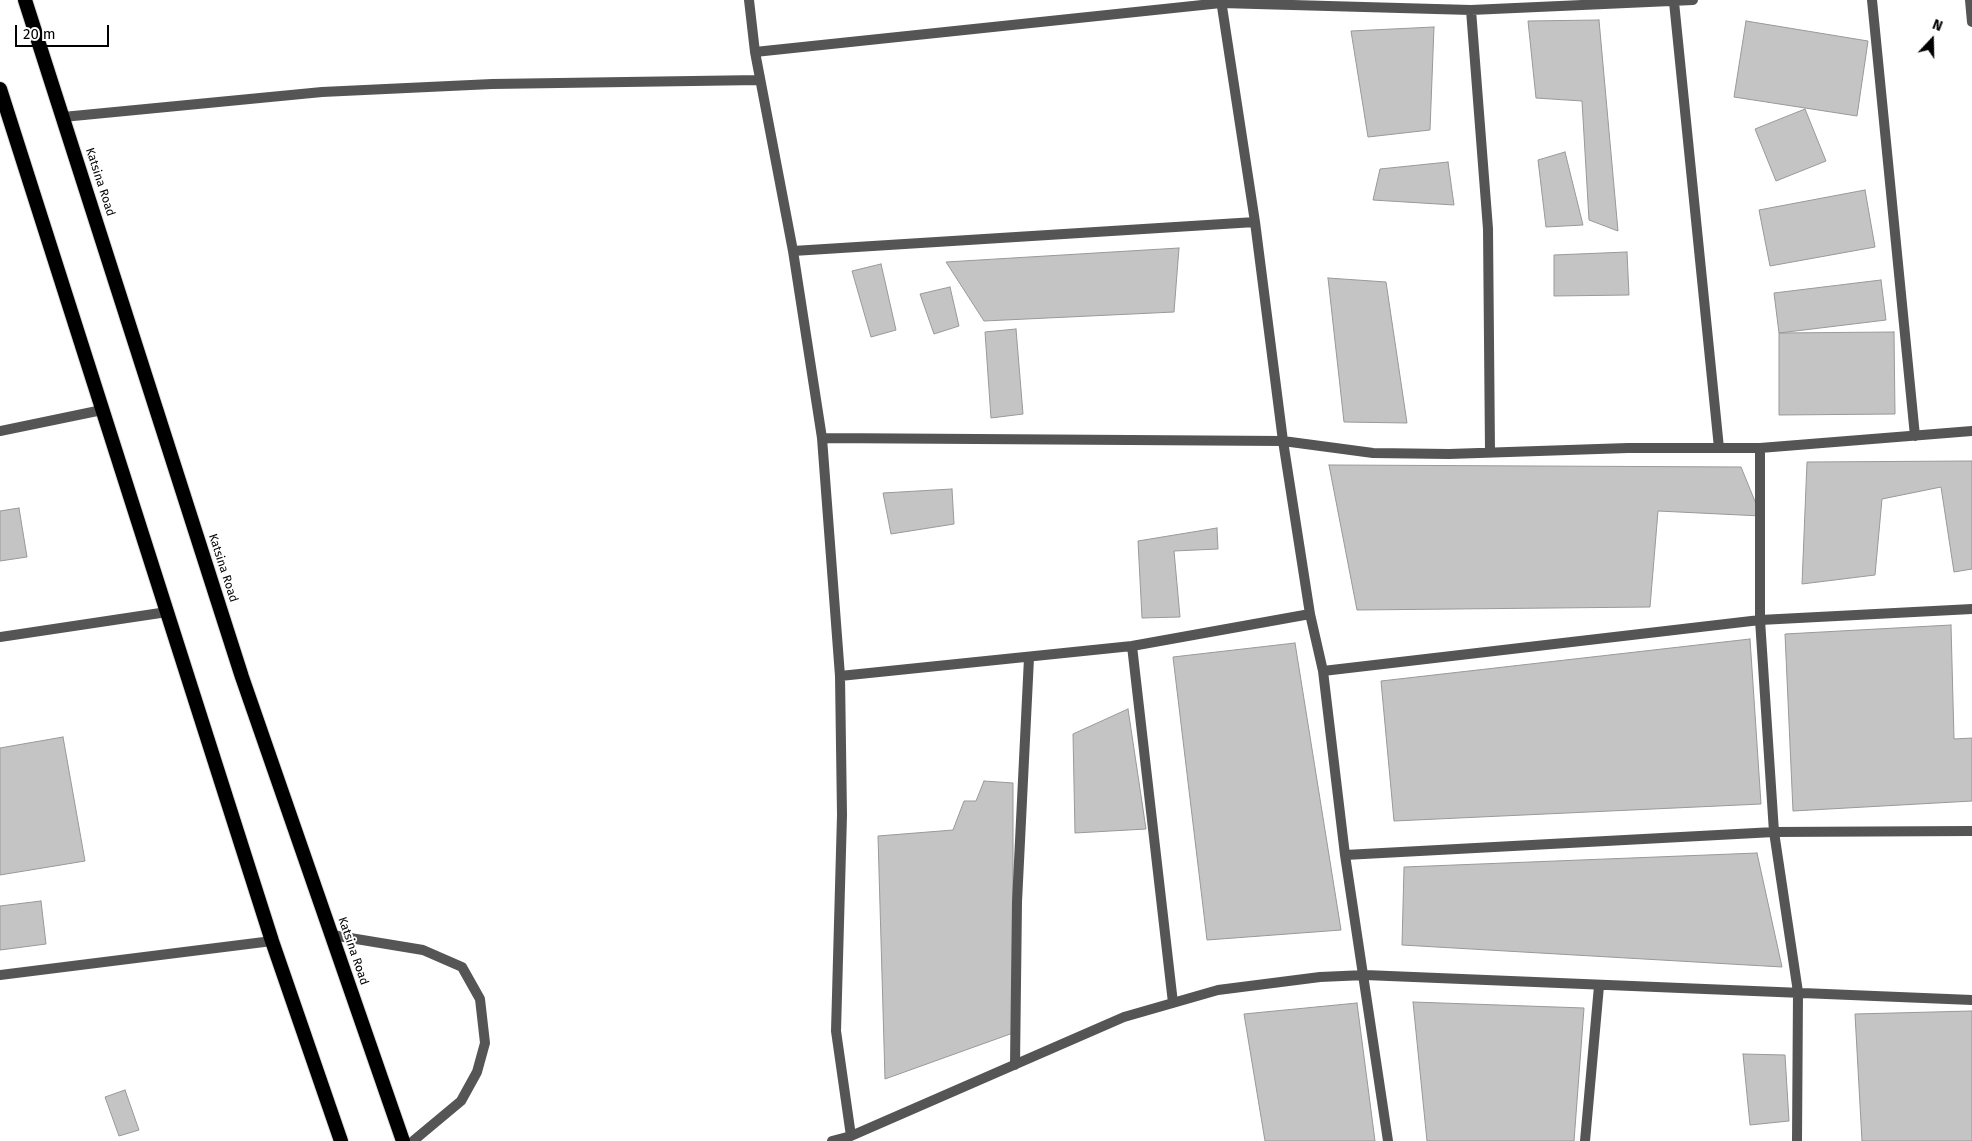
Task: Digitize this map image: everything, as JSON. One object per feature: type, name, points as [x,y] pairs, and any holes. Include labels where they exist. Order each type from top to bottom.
[{"type":"highway","name":"Katsina Road","points":[[25,0],[242,677],[403,1141]]},
{"type":"highway","points":[[0,89],[4,115],[102,410],[272,941],[341,1141]]},
{"type":"street","points":[[750,0],[755,52],[793,251],[822,438],[840,676],[842,815],[836,1031],[851,1136]]},
{"type":"street","points":[[755,52],[1221,1],[1374,3],[1471,10],[1693,0]]},
{"type":"street","points":[[1872,0],[1915,436]]},
{"type":"street","points":[[1970,0],[1972,22]]},
{"type":"street","points":[[1221,1],[1255,222],[1283,441],[1310,614],[1323,671],[1345,855],[1365,975],[1388,1141]]},
{"type":"street","points":[[1674,2],[1718,448]]},
{"type":"street","points":[[1471,10],[1488,229],[1490,452]]},
{"type":"street","points":[[63,117],[322,92],[492,84],[760,80]]},
{"type":"street","points":[[793,251],[1255,222]]},
{"type":"street","points":[[0,431],[102,410]]},
{"type":"street","points":[[822,438],[1283,441],[1373,453],[1628,448],[1760,448],[1972,431]]},
{"type":"street","points":[[1760,448],[1760,620],[1774,832],[1798,992],[1797,1141]]},
{"type":"street","points":[[1323,671],[1760,620],[1972,609]]},
{"type":"street","points":[[0,637],[167,612]]},
{"type":"street","points":[[840,676],[1030,658],[1132,646],[1310,614]]},
{"type":"street","points":[[1132,646],[1173,1003]]},
{"type":"street","points":[[1015,1064],[1017,902],[1030,658]]},
{"type":"street","points":[[1345,855],[1774,832],[1972,831]]},
{"type":"street","points":[[332,935],[423,950],[462,967],[480,999],[485,1043],[477,1072],[461,1100],[413,1141]]},
{"type":"street","points":[[0,975],[272,941]]},
{"type":"street","points":[[832,1141],[851,1136],[1124,1017],[1218,990],[1320,977],[1365,975],[1972,1000]]},
{"type":"street","points":[[1585,1141],[1599,986]]},
{"type":"building","points":[[1599,20],[1618,231],[1589,220],[1582,101],[1536,98],[1528,21]]},
{"type":"building","points":[[1746,21],[1868,41],[1857,116],[1734,97]]},
{"type":"building","points":[[1434,27],[1430,130],[1368,137],[1351,31]]},
{"type":"building","points":[[1805,109],[1826,161],[1776,181],[1755,129]]},
{"type":"building","points":[[1565,152],[1583,225],[1546,227],[1538,160]]},
{"type":"building","points":[[1448,162],[1454,205],[1373,200],[1380,169]]},
{"type":"building","points":[[1865,190],[1875,247],[1770,266],[1759,210]]},
{"type":"building","points":[[1179,248],[1174,312],[984,321],[946,262]]},
{"type":"building","points":[[1627,252],[1629,295],[1554,296],[1554,255]]},
{"type":"building","points":[[881,264],[896,330],[871,337],[852,271]]},
{"type":"building","points":[[1328,278],[1386,282],[1407,423],[1344,422]]},
{"type":"building","points":[[1881,280],[1886,320],[1779,333],[1774,293]]},
{"type":"building","points":[[950,287],[959,326],[934,334],[920,294]]},
{"type":"building","points":[[1016,329],[1023,414],[991,418],[985,332]]},
{"type":"building","points":[[1894,332],[1895,414],[1779,415],[1779,333]]},
{"type":"building","points":[[1972,461],[1972,569],[1954,572],[1941,487],[1882,499],[1875,575],[1802,584],[1807,462]]},
{"type":"building","points":[[1329,465],[1741,467],[1761,516],[1658,511],[1650,607],[1357,610]]},
{"type":"building","points":[[952,489],[954,524],[891,534],[883,493]]},
{"type":"building","points":[[19,508],[27,557],[0,561],[0,511]]},
{"type":"building","points":[[1217,528],[1218,549],[1174,551],[1180,617],[1142,618],[1138,541]]},
{"type":"building","points":[[1951,625],[1954,739],[1972,738],[1972,801],[1793,811],[1785,634]]},
{"type":"building","points":[[1750,639],[1761,804],[1394,821],[1381,681]]},
{"type":"building","points":[[1295,643],[1341,930],[1207,940],[1173,657]]},
{"type":"building","points":[[1128,709],[1146,829],[1075,833],[1073,734]]},
{"type":"building","points":[[63,737],[85,861],[0,875],[0,748]]},
{"type":"building","points":[[984,781],[1013,783],[1013,1033],[885,1079],[878,836],[953,830],[964,801],[976,801]]},
{"type":"building","points":[[1757,853],[1782,967],[1402,945],[1404,867]]},
{"type":"building","points":[[41,901],[46,944],[0,950],[0,906]]},
{"type":"building","points":[[1413,1002],[1584,1008],[1574,1141],[1427,1141]]},
{"type":"building","points":[[1357,1003],[1375,1141],[1265,1141],[1244,1014]]},
{"type":"building","points":[[1972,1011],[1972,1141],[1862,1141],[1855,1014]]},
{"type":"building","points":[[1743,1054],[1785,1055],[1789,1121],[1750,1125]]},
{"type":"building","points":[[125,1090],[139,1130],[119,1136],[105,1097]]}]
